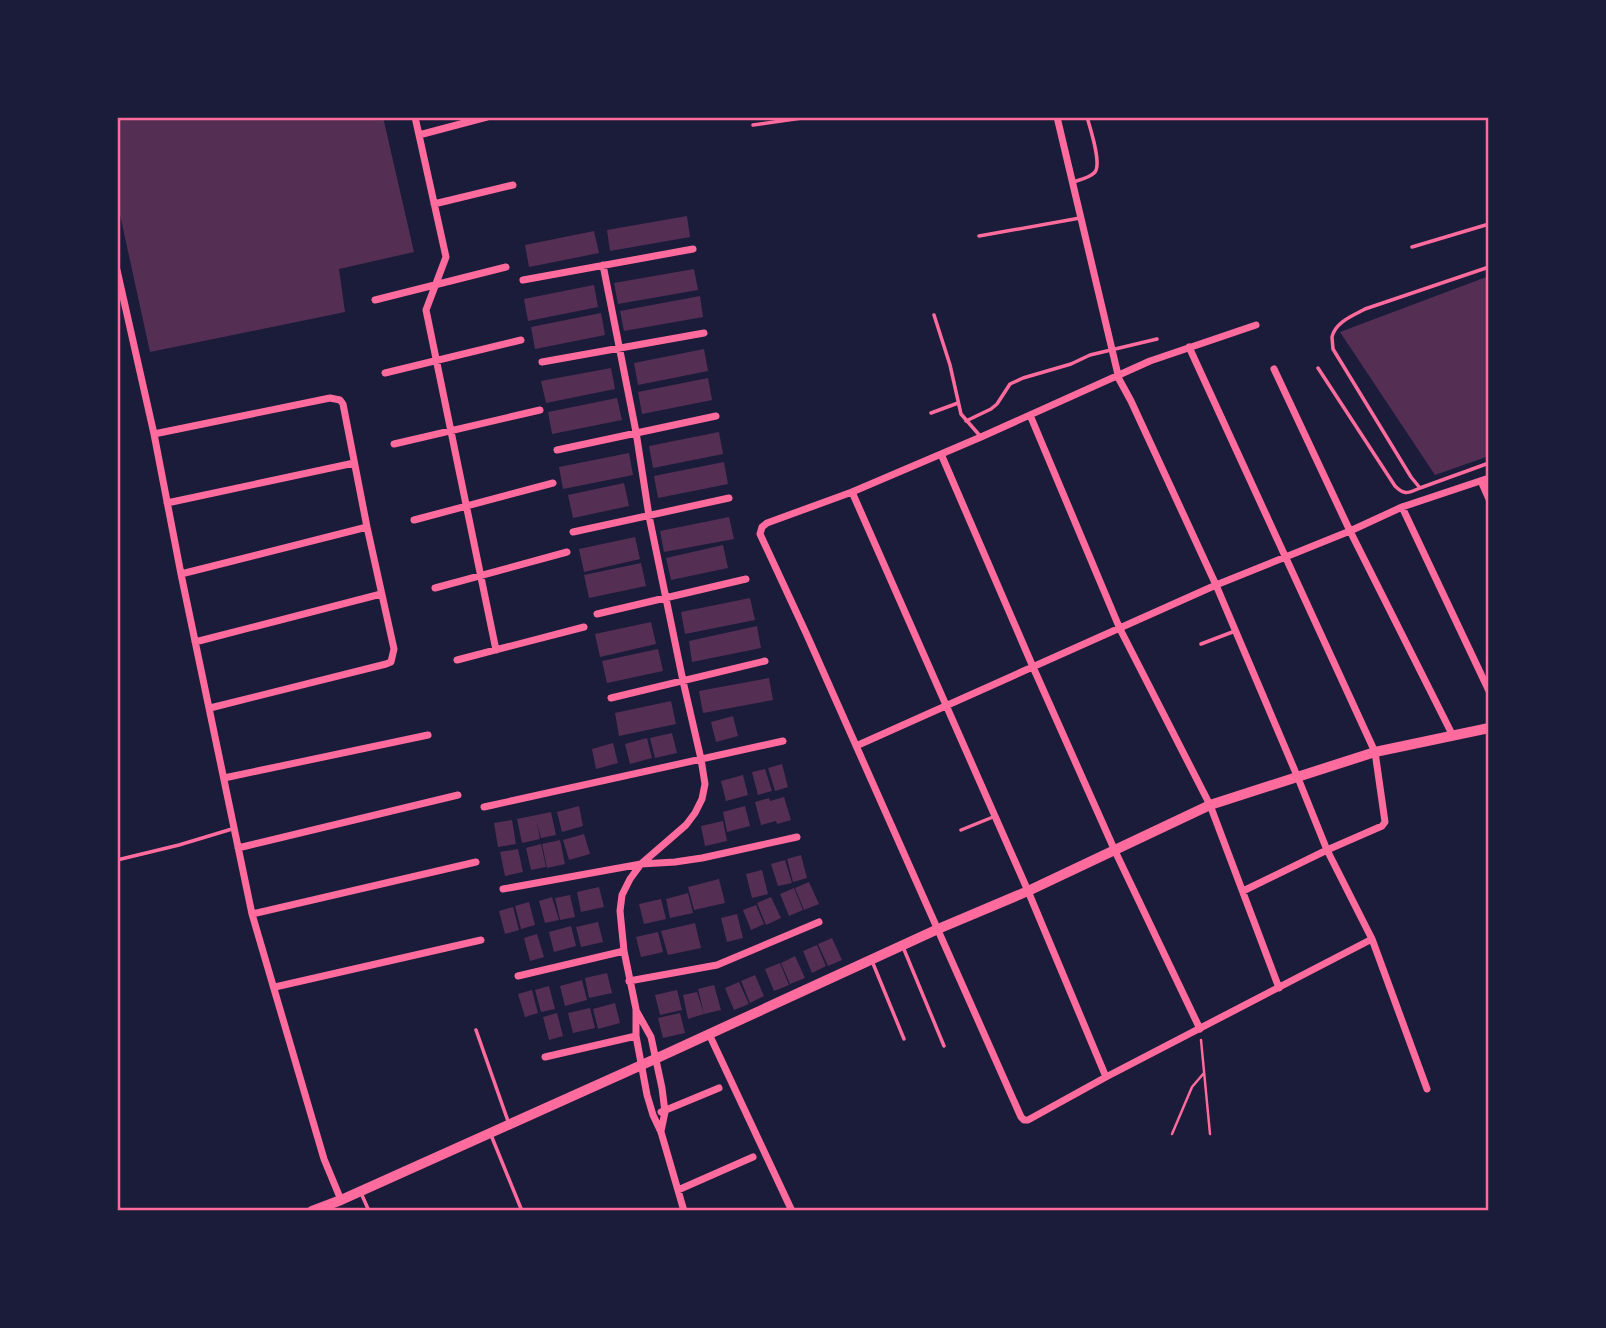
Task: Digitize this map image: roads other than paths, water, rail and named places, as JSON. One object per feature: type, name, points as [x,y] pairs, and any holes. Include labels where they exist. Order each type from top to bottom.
[{"type":"street","points":[[415,117],[446,257],[426,310],[496,650]]},
{"type":"street","points":[[419,135],[487,117]]},
{"type":"street","points":[[1057,117],[1119,377],[1216,585],[1327,850],[1372,939],[1427,1089]]},
{"type":"street","points":[[434,204],[513,185]]},
{"type":"street","points":[[523,280],[693,249]]},
{"type":"street","points":[[603,265],[636,432],[649,516],[705,784],[702,799],[686,825],[641,864],[630,879],[622,895],[620,911],[624,951],[636,1009],[636,1036],[647,1095],[684,1211]]},
{"type":"street","points":[[375,300],[506,267]]},
{"type":"street","points":[[117,270],[252,914],[324,1159],[341,1200]]},
{"type":"street","points":[[1256,325],[1150,361],[1119,377],[852,492],[767,523],[760,531],[761,539],[806,633],[1024,1120],[1372,939]]},
{"type":"street","points":[[541,362],[704,333]]},
{"type":"street","points":[[385,373],[521,341]]},
{"type":"street","points":[[1190,349],[1375,752],[1385,822],[1382,826],[1243,891]]},
{"type":"street","points":[[1274,369],[1350,531],[1453,736]]},
{"type":"street","points":[[153,434],[336,398],[340,400],[394,649],[391,662],[386,664],[210,709]]},
{"type":"street","points":[[394,444],[540,410]]},
{"type":"street","points":[[557,450],[716,415]]},
{"type":"street","points":[[1030,415],[1120,629],[1210,805],[1279,988]]},
{"type":"street","points":[[941,454],[1115,851],[1200,1029]]},
{"type":"street","points":[[167,503],[354,463]]},
{"type":"street","points":[[856,746],[1216,585],[1402,507],[1485,479],[1489,499]]},
{"type":"street","points":[[414,520],[553,483]]},
{"type":"street","points":[[852,492],[1028,891],[1105,1077]]},
{"type":"street","points":[[573,532],[729,498]]},
{"type":"street","points":[[1402,507],[1489,691]]},
{"type":"street","points":[[181,574],[367,527]]},
{"type":"street","points":[[435,588],[567,552]]},
{"type":"street","points":[[597,614],[746,579]]},
{"type":"street","points":[[195,642],[382,594]]},
{"type":"street","points":[[457,660],[584,627]]},
{"type":"street","points":[[611,698],[765,661]]},
{"type":"street","points":[[312,1211],[1028,891],[1210,805],[1375,752],[1489,728]]},
{"type":"street","points":[[224,778],[428,735]]},
{"type":"street","points":[[484,807],[783,741]]},
{"type":"street","points":[[238,848],[457,795]]},
{"type":"street","points":[[503,889],[641,864],[702,858],[797,837]]},
{"type":"street","points":[[252,914],[475,862]]},
{"type":"street","points":[[629,981],[717,965],[819,922]]},
{"type":"street","points":[[275,987],[481,940]]},
{"type":"street","points":[[519,976],[624,951]]},
{"type":"street","points":[[636,1009],[651,1037],[662,1088],[664,1112],[661,1132]]},
{"type":"street","points":[[709,1034],[792,1211]]},
{"type":"street","points":[[545,1057],[636,1036]]},
{"type":"street","points":[[653,1115],[719,1088]]},
{"type":"street","points":[[678,1190],[753,1157]]},
{"type":"lane","points":[[753,125],[809,117]]},
{"type":"lane","points":[[1072,182],[1095,173],[1098,169],[1087,117]]},
{"type":"lane","points":[[978,236],[1080,218]]},
{"type":"lane","points":[[1412,247],[1489,223]]},
{"type":"lane","points":[[1420,488],[1333,349],[1332,337],[1338,326],[1347,318],[1365,309],[1489,267]]},
{"type":"lane","points":[[934,315],[950,365],[961,414],[981,437]]},
{"type":"lane","points":[[966,421],[990,410],[1010,384],[1016,381],[1071,364],[1090,355],[1157,339]]},
{"type":"lane","points":[[1318,368],[1401,492],[1406,494],[1431,486],[1489,463]]},
{"type":"lane","points":[[931,413],[958,403]]},
{"type":"lane","points":[[1201,644],[1235,631]]},
{"type":"lane","points":[[961,830],[995,816]]},
{"type":"lane","points":[[117,860],[234,829]]},
{"type":"lane","points":[[903,945],[944,1045]]},
{"type":"lane","points":[[872,959],[904,1039]]},
{"type":"lane","points":[[476,1030],[509,1125]]},
{"type":"lane","points":[[491,1133],[522,1211]]},
{"type":"lane","points":[[361,1191],[369,1211]]}]
